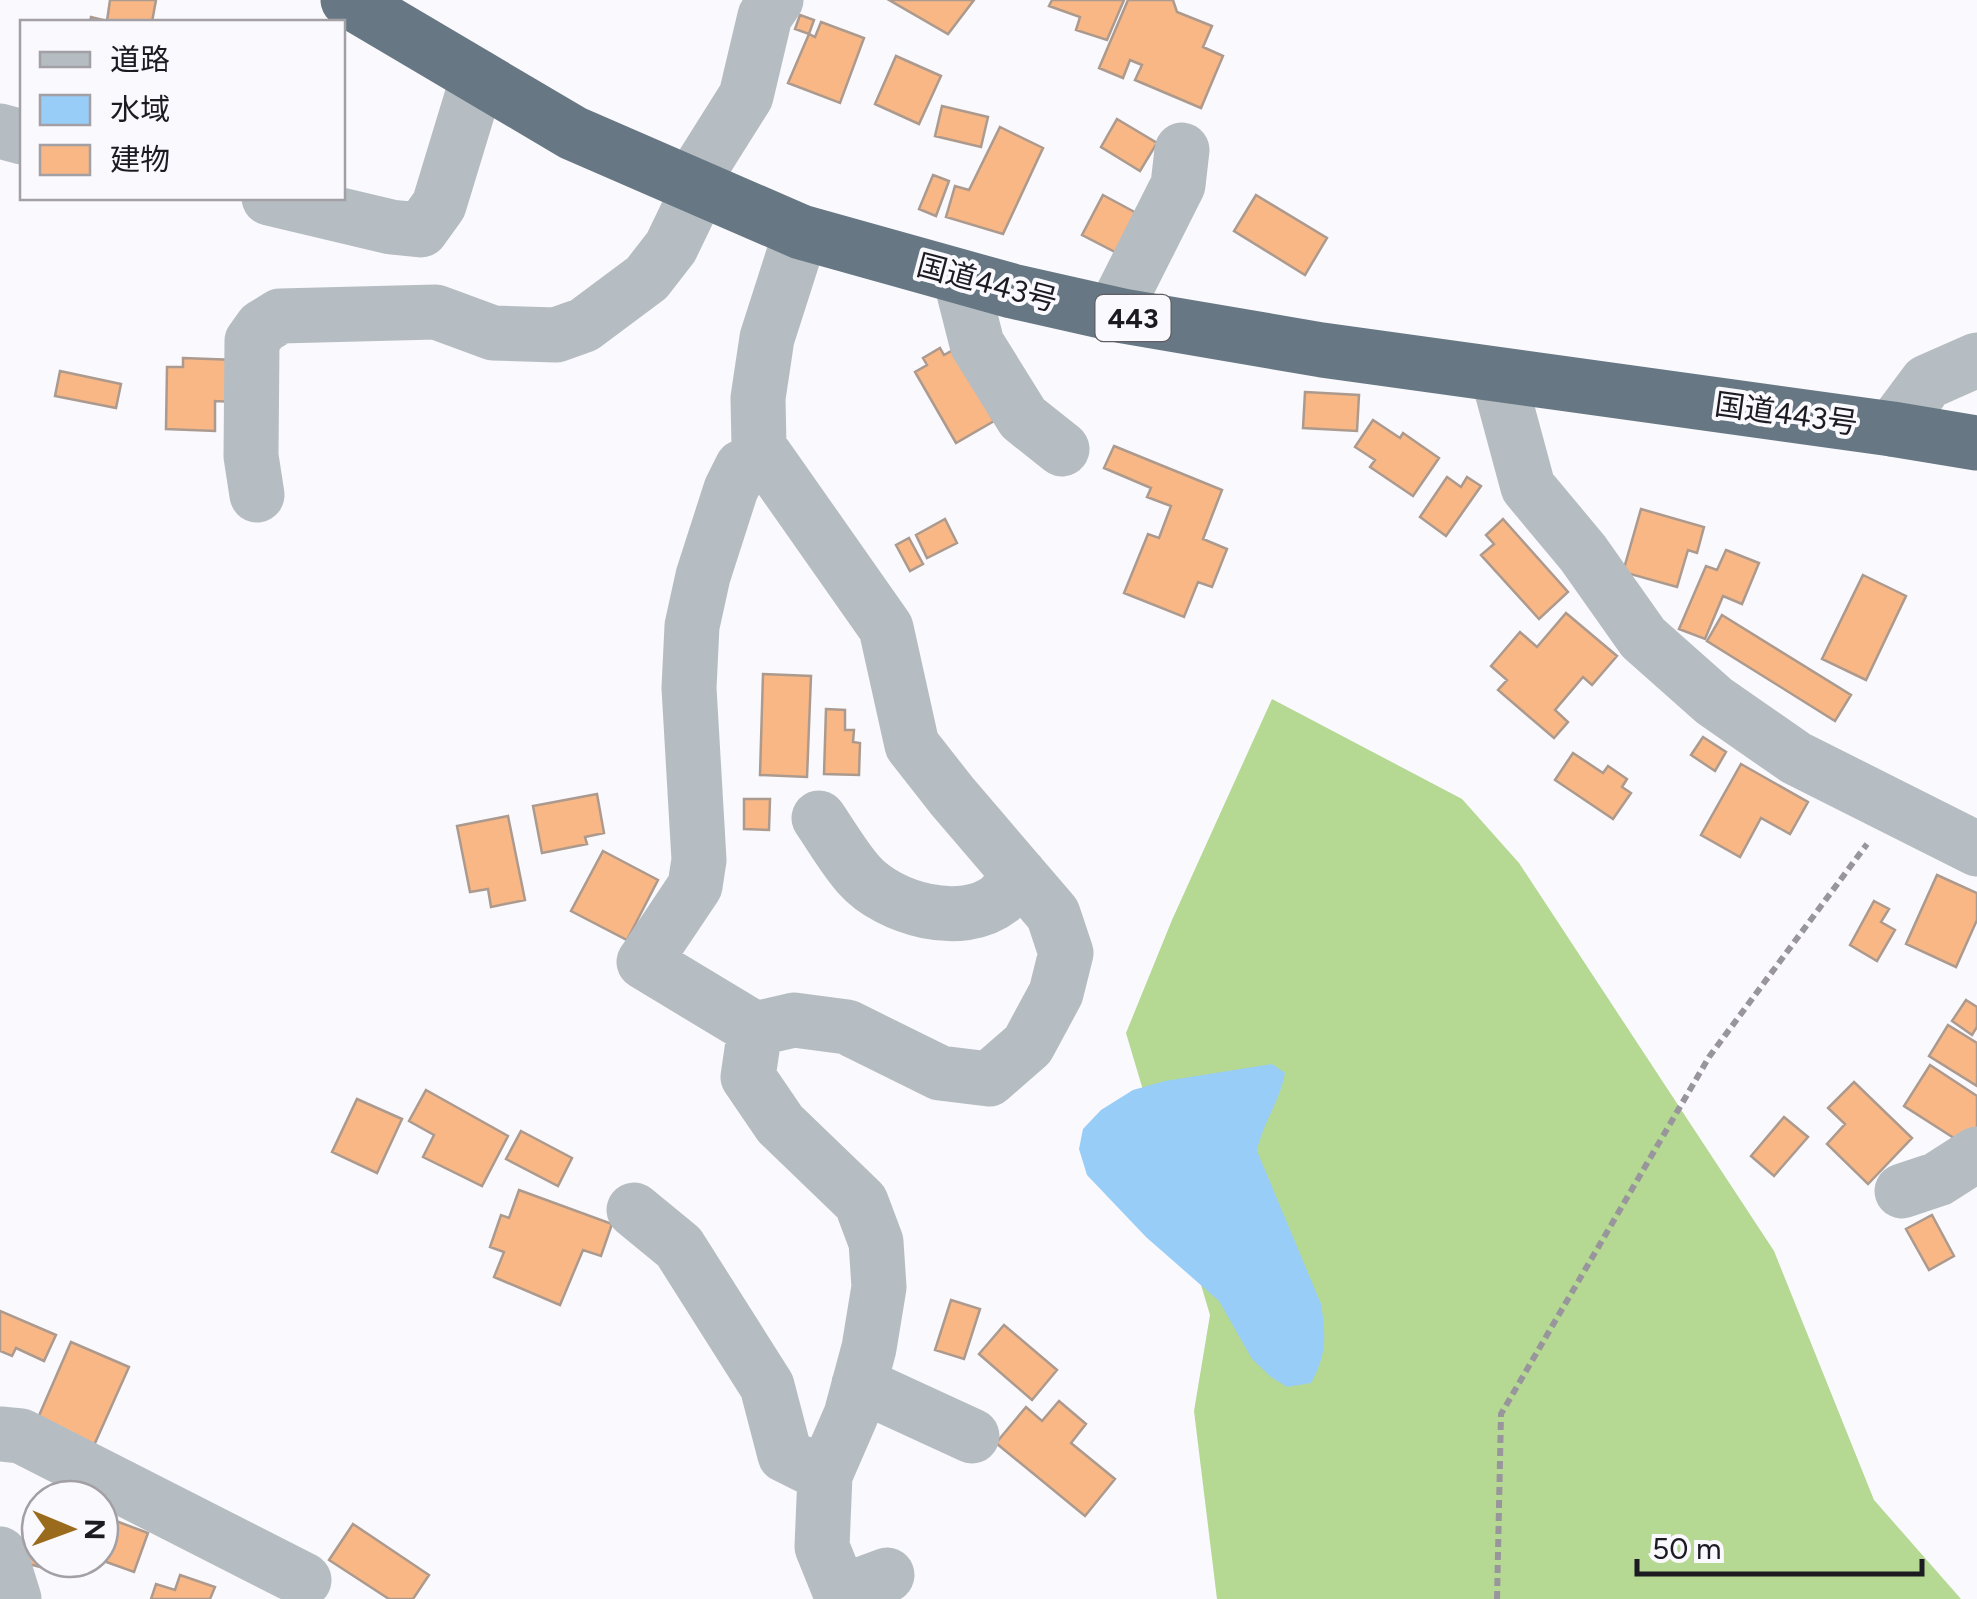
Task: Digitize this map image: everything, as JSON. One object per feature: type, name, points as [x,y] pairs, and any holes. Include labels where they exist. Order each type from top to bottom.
[{"type":"highway","name":"国道443号","points":[[348,0],[572,133],[695,187],[801,232],[1012,291],[1113,314],[1322,350],[1977,443]]},
{"type":"street","points":[[256,495],[251,456],[252,341],[262,327],[280,316],[436,312],[493,333],[556,335],[584,325],[647,278],[671,246],[695,187],[746,96],[766,16],[776,0]]},
{"type":"street","points":[[278,200],[391,227],[421,230],[439,205],[478,77]]},
{"type":"street","points":[[1113,314],[1178,185],[1182,150]]},
{"type":"street","points":[[765,456],[742,468],[731,489],[692,626],[689,688],[699,860],[695,886],[644,962],[755,1030],[794,1020],[846,1027],[940,1072],[989,1079],[1028,1045],[1056,992],[1066,953],[1052,914],[912,745],[886,628],[759,447],[758,398],[767,338],[801,232]]},
{"type":"street","points":[[960,276],[977,344],[1023,418],[1062,448]]},
{"type":"street","points":[[1892,428],[1927,382],[1977,360]]},
{"type":"street","points":[[1498,376],[1528,487],[1643,638],[1714,702],[1796,758],[1977,849]]},
{"type":"street","points":[[819,818],[860,878],[900,904],[937,914],[970,914],[1000,898],[1018,874]]},
{"type":"street","points":[[755,1030],[748,1076],[780,1124],[861,1202],[876,1242],[878,1288],[869,1348],[851,1415],[825,1475],[822,1547],[857,1589]]},
{"type":"street","points":[[1902,1191],[1938,1179],[1977,1154]]},
{"type":"street","points":[[634,1210],[679,1247],[767,1386],[785,1456],[825,1475]]},
{"type":"street","points":[[859,1384],[972,1436]]},
{"type":"street","points":[[0,1434],[21,1436],[304,1580]]},
{"type":"street","points":[[0,1554],[14,1599]]},
{"type":"path","points":[[1497,1599],[1502,1414],[1709,1057],[1894,807]]},
{"type":"green space","points":[[1272,699],[1462,799],[1519,863],[1774,1251],[1874,1500],[1961,1599],[1217,1599],[1194,1411],[1210,1315],[1126,1033],[1172,920]]},
{"type":"water","points":[[1272,1064],[1285,1073],[1257,1151],[1321,1304],[1324,1335],[1323,1354],[1311,1383],[1287,1387],[1252,1359],[1219,1301],[1146,1237],[1087,1175],[1079,1149],[1083,1129],[1101,1110],[1133,1090]]},
{"type":"building","points":[[110,0],[156,0],[152,20],[107,20]]},
{"type":"building","points":[[889,0],[974,0],[948,34]]},
{"type":"building","points":[[1052,0],[1124,0],[1107,40],[1076,30],[1080,17],[1049,6]]},
{"type":"building","points":[[1128,0],[1173,0],[1177,12],[1212,26],[1203,47],[1223,56],[1201,108],[1135,80],[1142,65],[1130,60],[1123,78],[1099,68]]},
{"type":"building","points":[[800,15],[814,20],[809,34],[795,29]]},
{"type":"building","points":[[821,22],[864,38],[840,103],[788,83],[809,34],[815,37]]},
{"type":"building","points":[[896,56],[941,76],[919,124],[875,104]]},
{"type":"building","points":[[942,106],[988,117],[981,147],[935,136]]},
{"type":"building","points":[[1117,119],[1157,143],[1140,171],[1101,147]]},
{"type":"building","points":[[1000,127],[1043,148],[1003,234],[946,217],[955,186],[969,190]]},
{"type":"building","points":[[933,175],[949,181],[936,216],[919,209]]},
{"type":"building","points":[[1103,195],[1140,215],[1119,254],[1082,235]]},
{"type":"building","points":[[1256,195],[1327,238],[1305,275],[1234,231]]},
{"type":"building","points":[[940,348],[944,355],[953,350],[994,421],[956,443],[915,372],[927,365],[923,358]]},
{"type":"building","points":[[183,358],[236,360],[234,402],[215,401],[215,431],[166,429],[167,367],[183,367]]},
{"type":"building","points":[[60,371],[121,384],[116,408],[55,396]]},
{"type":"building","points":[[1305,392],[1359,395],[1357,431],[1303,428]]},
{"type":"building","points":[[1373,420],[1400,438],[1403,433],[1439,458],[1413,496],[1370,467],[1375,460],[1355,447]]},
{"type":"building","points":[[1114,446],[1222,490],[1203,539],[1227,549],[1212,587],[1198,582],[1184,617],[1124,593],[1148,534],[1159,538],[1171,506],[1147,497],[1151,488],[1104,468]]},
{"type":"building","points":[[1447,477],[1461,487],[1467,477],[1481,486],[1446,536],[1420,517]]},
{"type":"building","points":[[1641,509],[1704,527],[1697,553],[1688,550],[1677,587],[1623,572]]},
{"type":"building","points":[[945,519],[957,543],[927,558],[916,535]]},
{"type":"building","points":[[1503,519],[1568,592],[1539,619],[1481,555],[1494,544],[1486,535]]},
{"type":"building","points":[[909,538],[923,564],[910,571],[896,545]]},
{"type":"building","points":[[1726,550],[1759,563],[1742,604],[1723,596],[1705,639],[1679,629],[1706,566],[1717,570]]},
{"type":"building","points":[[1863,575],[1906,596],[1866,680],[1822,659]]},
{"type":"building","points":[[1566,613],[1617,656],[1592,685],[1583,677],[1555,710],[1568,722],[1554,738],[1498,690],[1507,680],[1491,666],[1520,632],[1537,647]]},
{"type":"building","points":[[1722,615],[1851,695],[1835,721],[1707,641]]},
{"type":"building","points":[[763,674],[811,676],[807,777],[760,775]]},
{"type":"building","points":[[826,709],[845,710],[845,730],[854,730],[853,742],[860,743],[859,775],[824,774]]},
{"type":"building","points":[[1703,737],[1726,752],[1715,771],[1691,755]]},
{"type":"building","points":[[1573,753],[1603,773],[1608,766],[1627,779],[1622,787],[1631,793],[1613,819],[1555,780]]},
{"type":"building","points":[[1741,764],[1808,802],[1790,834],[1761,818],[1740,857],[1701,835]]},
{"type":"building","points":[[597,794],[604,833],[585,837],[587,844],[542,853],[533,806]]},
{"type":"building","points":[[744,799],[770,799],[769,830],[744,829]]},
{"type":"building","points":[[508,816],[525,900],[491,907],[488,889],[470,892],[457,826]]},
{"type":"building","points":[[603,851],[658,880],[627,940],[571,911]]},
{"type":"building","points":[[1937,875],[1977,893],[1977,920],[1956,967],[1906,944]]},
{"type":"building","points":[[1874,901],[1889,909],[1881,922],[1895,930],[1877,961],[1850,945]]},
{"type":"building","points":[[1966,1000],[1977,1007],[1977,1027],[1972,1035],[1952,1021]]},
{"type":"building","points":[[1948,1025],[1977,1043],[1977,1086],[1929,1056]]},
{"type":"building","points":[[1930,1065],[1977,1096],[1977,1132],[1968,1147],[1904,1106]]},
{"type":"building","points":[[1854,1082],[1912,1138],[1868,1184],[1827,1144],[1845,1124],[1828,1108]]},
{"type":"building","points":[[426,1090],[508,1136],[482,1186],[423,1157],[434,1135],[409,1121]]},
{"type":"building","points":[[357,1099],[402,1119],[377,1173],[332,1152]]},
{"type":"building","points":[[1784,1117],[1808,1137],[1774,1176],[1751,1156]]},
{"type":"building","points":[[521,1131],[572,1158],[558,1186],[506,1159]]},
{"type":"building","points":[[519,1190],[612,1224],[601,1256],[583,1250],[560,1305],[494,1277],[504,1252],[490,1247],[501,1215],[509,1218]]},
{"type":"building","points":[[1932,1215],[1954,1256],[1929,1270],[1906,1229]]},
{"type":"building","points":[[951,1300],[980,1309],[964,1359],[935,1350]]},
{"type":"building","points":[[0,1311],[56,1335],[44,1361],[16,1348],[12,1356],[0,1351]]},
{"type":"building","points":[[1004,1325],[1057,1370],[1032,1400],[979,1354]]},
{"type":"building","points":[[71,1342],[129,1367],[91,1452],[34,1427]]},
{"type":"building","points":[[1059,1401],[1086,1424],[1071,1443],[1115,1479],[1085,1516],[996,1443],[1026,1407],[1042,1421]]},
{"type":"building","points":[[120,1522],[148,1533],[134,1572],[120,1567]]},
{"type":"building","points":[[353,1524],[429,1575],[413,1599],[389,1599],[329,1560]]},
{"type":"building","points":[[180,1575],[215,1587],[210,1599],[151,1599],[156,1584],[175,1590]]}]
